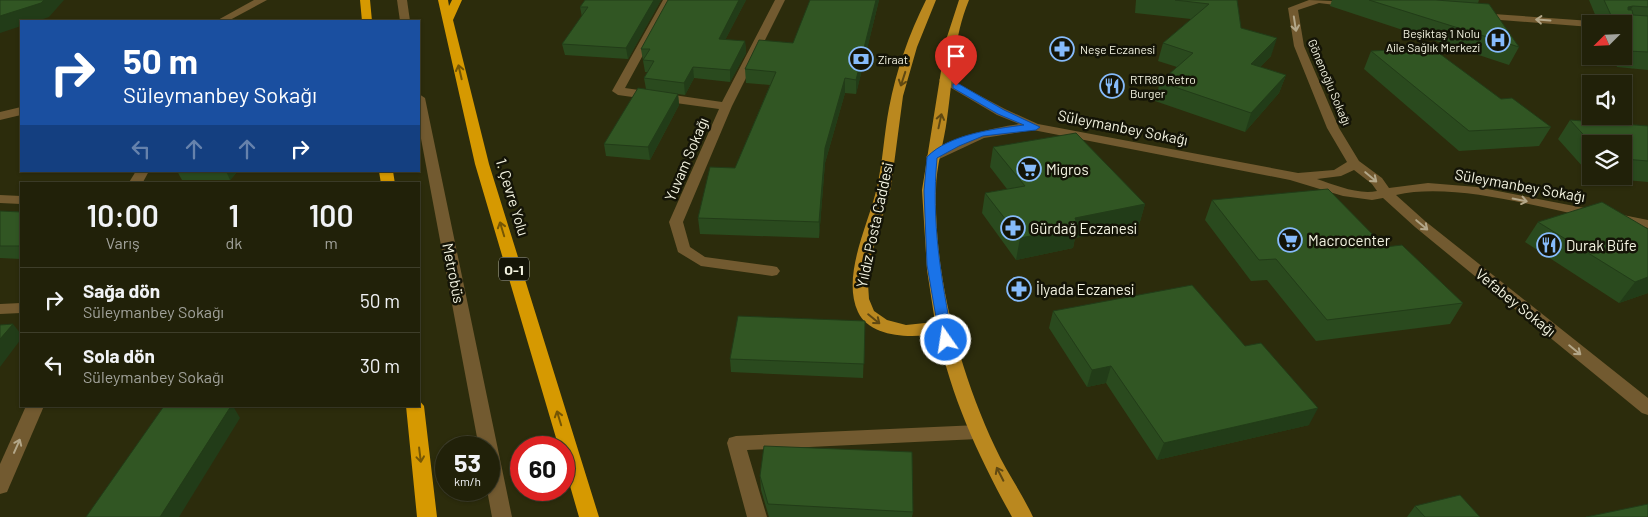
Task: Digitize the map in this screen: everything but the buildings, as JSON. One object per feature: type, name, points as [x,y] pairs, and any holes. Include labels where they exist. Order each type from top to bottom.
[{"type":"highway","points":[[365,0],[368,20]]},
{"type":"highway","name":"1. Çevre Yolu","points":[[443,0],[482,164],[589,516]]},
{"type":"highway","points":[[448,20],[457,0]]},
{"type":"highway","points":[[415,407],[428,517]]},
{"type":"main road","name":"Yıldız Posta Caddesi","points":[[931,0],[897,96],[884,188],[863,268],[859,292],[866,312],[882,325],[893,330],[915,331],[942,326]]},
{"type":"main road","points":[[964,0],[950,49],[942,112],[932,157],[929,191],[933,265],[942,326],[954,370],[978,432],[1023,517]]},
{"type":"street","points":[[223,20],[262,0]]},
{"type":"street","points":[[402,0],[405,20]]},
{"type":"street","points":[[668,0],[618,91],[726,106]]},
{"type":"street","name":"Yuvam Sokağı","points":[[772,271],[701,261],[683,249],[676,222],[726,106],[780,0]]},
{"type":"street","name":"Gönenoğlu Sokağı","points":[[1354,163],[1334,128],[1299,46],[1293,8],[1319,0],[1366,6]]},
{"type":"street","points":[[1471,15],[1582,23]]},
{"type":"street","name":"Süleymanbey Sokağı","points":[[945,80],[1001,112],[1036,127],[1294,176],[1343,192],[1372,196],[1428,187],[1477,191],[1648,224]]},
{"type":"street","name":"Metrobüs","points":[[420,103],[486,436]]},
{"type":"street","points":[[0,116],[20,111]]},
{"type":"street","name":"Süleymanbey Sokağı","points":[[932,157],[955,144],[982,134],[1036,127]]},
{"type":"street","points":[[1354,163],[1377,181],[1386,193]]},
{"type":"street","name":"Süleymanbey Sokağı","points":[[1294,176],[1327,175],[1348,170],[1354,163]]},
{"type":"street","name":"Vefabey Sokağı","points":[[1386,193],[1420,224],[1648,408]]},
{"type":"street","points":[[0,199],[20,200]]},
{"type":"street","points":[[0,309],[20,308]]},
{"type":"street","points":[[0,486],[35,407]]},
{"type":"street","points":[[757,517],[736,443],[978,432]]},
{"type":"street","name":"Metrobüs","points":[[499,501],[502,517]]},
{"type":"place","name":"Beşiktaş 1 Nolu Aile Sağlık Merkezi","points":[[1498,40]]},
{"type":"place","name":"Neşe Eczanesi","points":[[1062,49]]},
{"type":"place","name":"Ziraat","points":[[861,59]]},
{"type":"place","name":"RTR80 Retro Burger","points":[[1112,86]]},
{"type":"place","name":"Migros","points":[[1029,169]]},
{"type":"place","name":"Gürdağ Eczanesi","points":[[1013,228]]},
{"type":"place","name":"Macrocenter","points":[[1290,240]]},
{"type":"place","name":"Durak Büfe","points":[[1549,245]]},
{"type":"place","name":"İlyada Eczanesi","points":[[1019,289]]},
{"type":"route","points":[[946,340],[942,326],[933,265],[929,191],[932,157],[955,144],[982,134],[1004,129],[1036,127],[1001,112],[956,86]]}]
